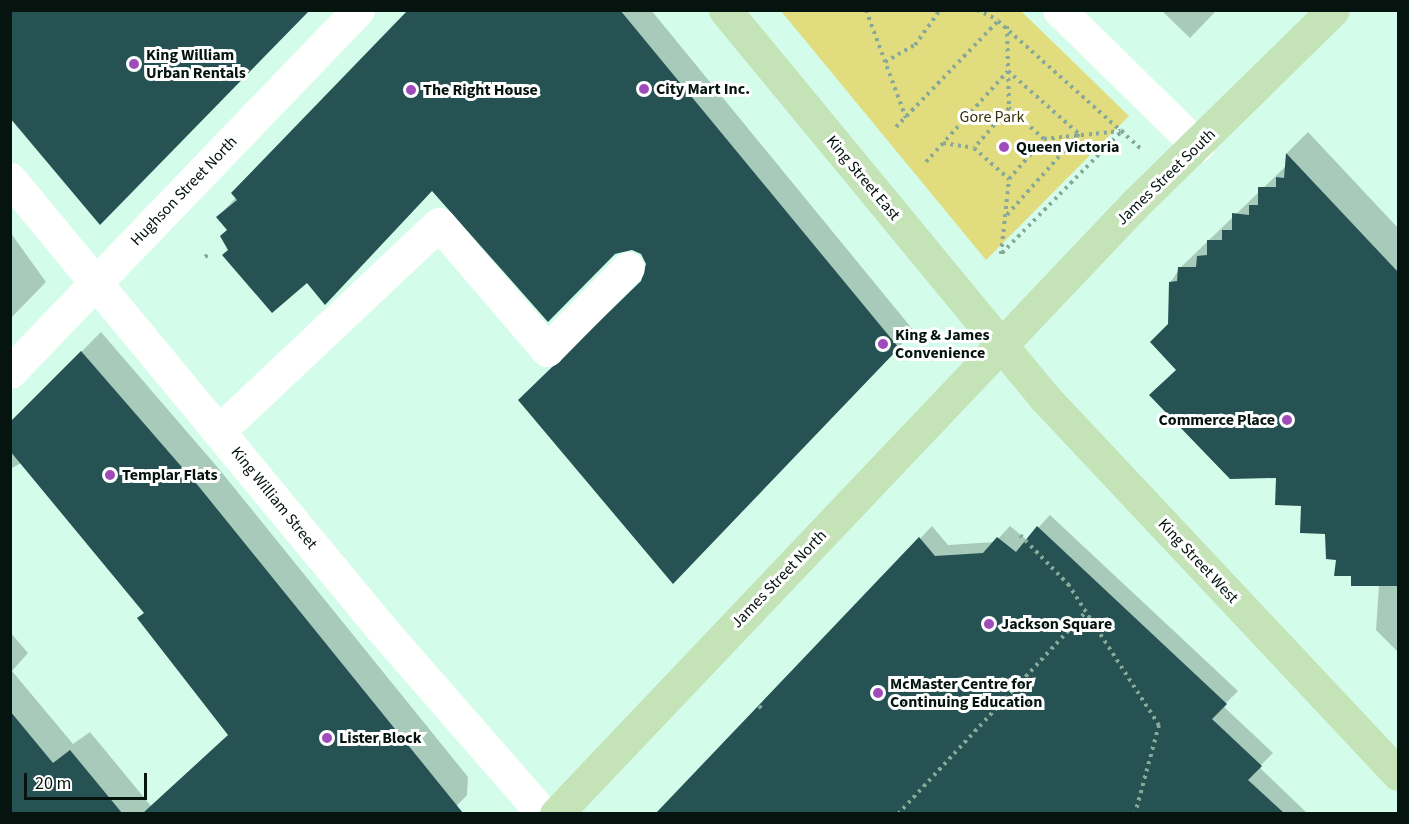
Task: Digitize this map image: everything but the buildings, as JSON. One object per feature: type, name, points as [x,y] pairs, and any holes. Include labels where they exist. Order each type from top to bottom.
[{"type":"main road","name":"King Street East","points":[[725,10],[1001,345]]},
{"type":"main road","name":"James Street South","points":[[1001,345],[1333,10]]},
{"type":"main road","name":"King Street West","points":[[1001,345],[1398,774]]},
{"type":"main road","name":"James Street North","points":[[556,813],[1001,345]]},
{"type":"street","name":"Hughson Street North","points":[[10,372],[357,10]]},
{"type":"street","points":[[1059,10],[1198,146]]},
{"type":"street","name":"King William Street","points":[[10,180],[380,627],[543,813]]},
{"type":"street","points":[[219,431],[439,224],[547,350],[628,268]]},
{"type":"path","points":[[866,10],[906,118]]},
{"type":"path","points":[[885,62],[915,45],[940,10]]},
{"type":"path","points":[[977,10],[1006,25],[1168,176]]},
{"type":"path","points":[[896,127],[998,21]]},
{"type":"path","points":[[974,148],[1009,108],[1006,25]]},
{"type":"path","points":[[1008,71],[1079,134]]},
{"type":"path","points":[[926,162],[1008,71]]},
{"type":"path","points":[[1122,131],[1044,139],[1009,179],[1001,254],[1153,101]]},
{"type":"path","points":[[1009,108],[1044,139]]},
{"type":"path","points":[[1006,216],[1079,134]]},
{"type":"path","points":[[943,143],[974,148],[1009,179]]},
{"type":"path","points":[[205,257],[210,253]]},
{"type":"path","points":[[1020,535],[1068,584],[1160,725],[1135,813]]},
{"type":"path","points":[[898,813],[1086,612]]},
{"type":"path","points":[[759,706],[763,710]]},
{"type":"green space","name":"Gore Park","points":[[781,11],[1021,11],[1129,116],[986,260]]},
{"type":"place","name":"King William Urban Rentals","points":[[134,64]]},
{"type":"place","name":"City Mart Inc.","points":[[644,89]]},
{"type":"place","name":"The Right House","points":[[411,90]]},
{"type":"place","name":"Queen Victoria","points":[[1004,147]]},
{"type":"place","name":"King & James Convenience","points":[[883,344]]},
{"type":"place","name":"Commerce Place","points":[[1287,420]]},
{"type":"place","name":"Templar Flats","points":[[110,475]]},
{"type":"place","name":"Jackson Square","points":[[989,624]]},
{"type":"place","name":"McMaster Centre for Continuing Education","points":[[878,693]]},
{"type":"place","name":"Lister Block","points":[[327,738]]}]
